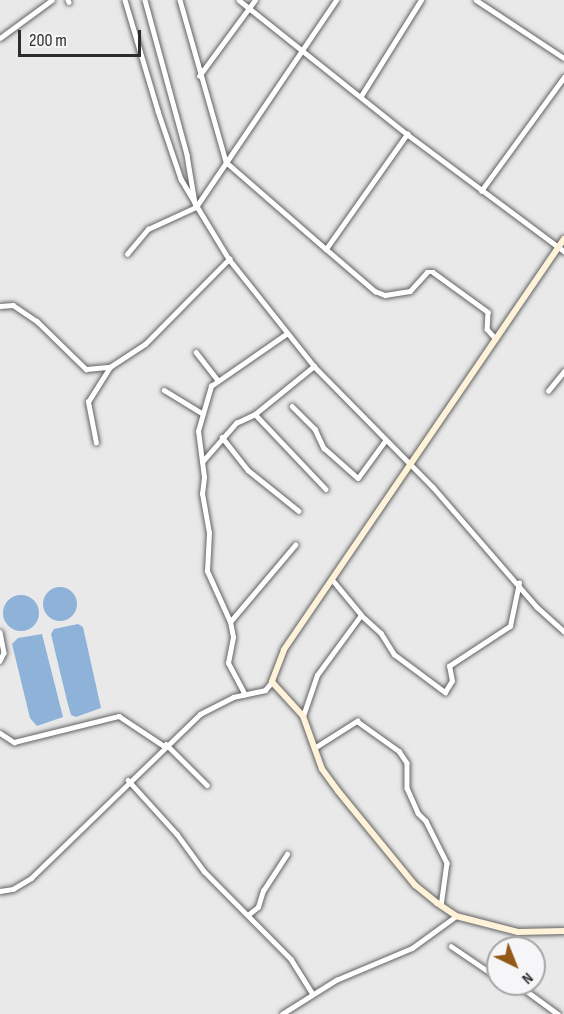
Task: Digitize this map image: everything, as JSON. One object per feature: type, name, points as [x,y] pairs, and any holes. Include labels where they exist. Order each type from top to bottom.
[{"type":"street","points":[[0,38],[52,0]]},
{"type":"street","points":[[125,0],[158,111],[182,179],[229,259],[286,334],[314,366],[385,441],[441,495],[519,583],[537,607],[564,631]]},
{"type":"street","points":[[145,0],[187,155],[196,205]]},
{"type":"street","points":[[180,0],[199,76],[226,162],[375,291],[385,296],[410,291],[427,272],[433,272],[488,312],[487,329],[496,339]]},
{"type":"street","points":[[239,0],[407,134],[561,249]]},
{"type":"street","points":[[199,76],[255,0]]},
{"type":"street","points":[[127,254],[148,229],[196,205],[336,0]]},
{"type":"street","points":[[361,96],[421,0]]},
{"type":"street","points":[[476,0],[564,58]]},
{"type":"street","points":[[481,191],[564,77]]},
{"type":"street","points":[[326,249],[407,134]]},
{"type":"street","points":[[0,891],[13,889],[31,878],[128,780],[213,705],[265,690],[272,682],[284,650],[411,467],[496,339],[561,249],[564,239]]},
{"type":"street","points":[[96,443],[88,402],[110,367],[145,344],[229,259]]},
{"type":"street","points":[[0,306],[13,305],[37,321],[86,369],[110,367]]},
{"type":"street","points":[[245,694],[228,663],[233,637],[230,622],[207,571],[209,533],[202,494],[202,462],[198,446],[201,413],[207,392],[218,380],[286,334]]},
{"type":"street","points":[[196,351],[218,380]]},
{"type":"street","points":[[202,462],[222,437],[242,419],[255,414],[314,366]]},
{"type":"street","points":[[548,391],[564,370]]},
{"type":"street","points":[[164,390],[201,413]]},
{"type":"street","points":[[292,406],[315,429],[324,448],[358,478],[385,441]]},
{"type":"street","points":[[255,414],[326,489]]},
{"type":"street","points":[[222,437],[248,470],[299,511]]},
{"type":"street","points":[[230,622],[295,545]]},
{"type":"street","points":[[332,580],[361,615],[381,633],[394,654],[445,692],[452,681],[449,666],[510,626],[519,583]]},
{"type":"street","points":[[303,716],[317,675],[361,615]]},
{"type":"street","points":[[0,632],[4,653],[0,661]]},
{"type":"street","points":[[272,682],[303,716],[322,769],[415,885],[456,916],[518,932],[564,931]]},
{"type":"street","points":[[0,733],[14,742],[119,716],[165,745],[207,785]]},
{"type":"street","points":[[316,747],[357,721],[399,751],[407,763],[407,788],[418,813],[426,821],[447,863],[441,906]]},
{"type":"street","points":[[128,780],[172,828],[204,871],[291,959],[312,992]]},
{"type":"street","points":[[249,914],[260,904],[263,891],[288,854]]},
{"type":"street","points":[[282,1014],[312,992],[412,948],[456,916]]},
{"type":"street","points":[[451,946],[486,970]]},
{"type":"street","points":[[533,996],[558,1014]]},
{"type":"water","points":[[60,587],[72,592],[77,604],[72,616],[60,621],[48,616],[43,604],[48,592]]},
{"type":"water","points":[[21,595],[34,600],[39,613],[34,626],[21,631],[8,626],[3,613],[8,600]]},
{"type":"water","points":[[78,624],[83,627],[101,708],[76,717],[71,715],[51,634],[54,629]]},
{"type":"water","points":[[42,634],[63,717],[37,726],[30,718],[12,644],[18,638]]}]
